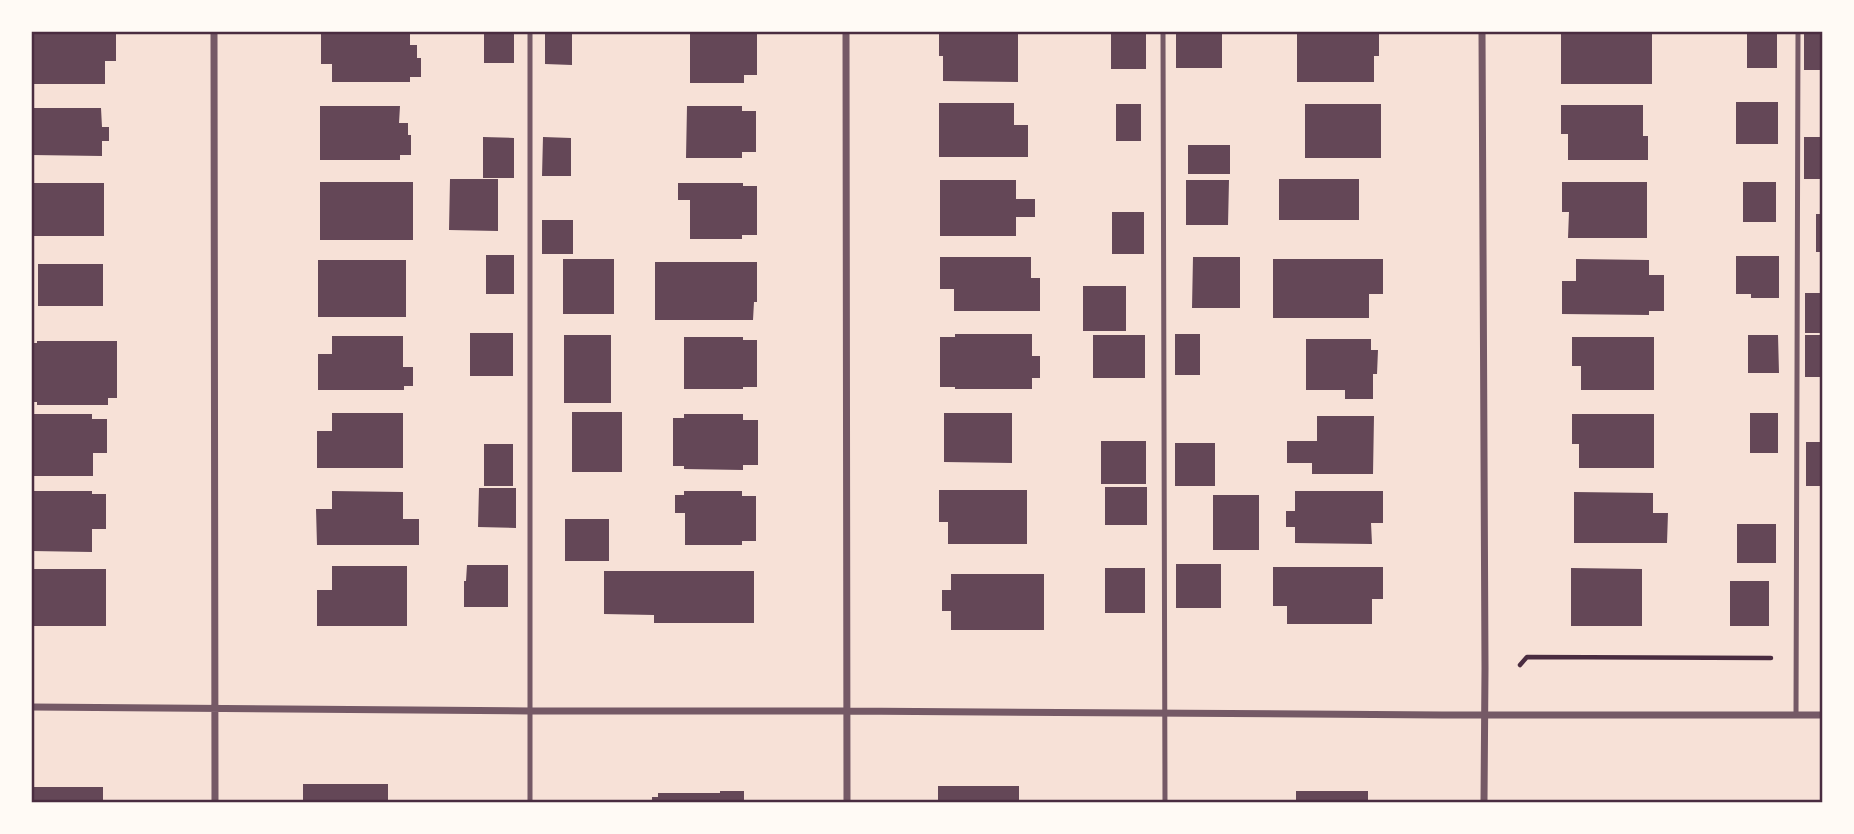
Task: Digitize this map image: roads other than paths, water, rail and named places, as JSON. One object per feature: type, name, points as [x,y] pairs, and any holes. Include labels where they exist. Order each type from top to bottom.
[{"type":"street","points":[[214,32],[215,803]]},
{"type":"street","points":[[846,32],[847,803]]},
{"type":"street","points":[[1482,32],[1484,803]]},
{"type":"street","points":[[32,707],[1822,715]]},
{"type":"lane","points":[[530,32],[530,803]]},
{"type":"lane","points":[[1163,32],[1165,803]]},
{"type":"lane","points":[[1796,715],[1798,32]]}]
